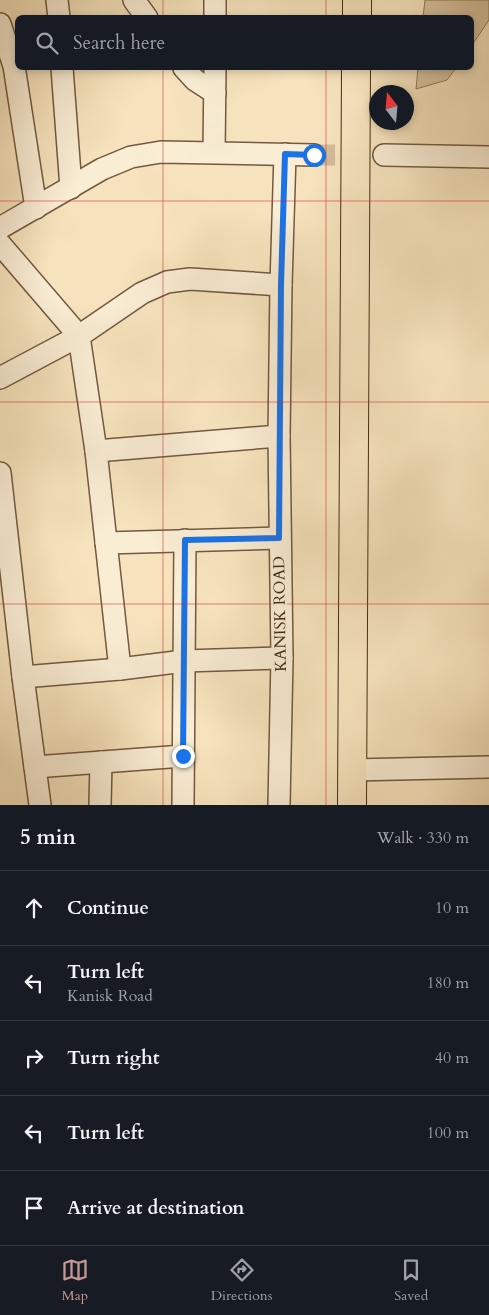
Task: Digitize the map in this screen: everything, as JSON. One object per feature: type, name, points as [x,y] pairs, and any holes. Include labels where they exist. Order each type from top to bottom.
[{"type":"highway","points":[[357,0],[357,15]]},
{"type":"highway","points":[[352,805],[356,70]]},
{"type":"street","points":[[57,0],[58,15]]},
{"type":"street","points":[[134,0],[145,15]]},
{"type":"street","points":[[215,0],[215,15]]},
{"type":"street","points":[[0,24],[14,66],[36,208]]},
{"type":"street","points":[[62,70],[70,188]]},
{"type":"street","points":[[186,70],[195,80],[215,93]]},
{"type":"street","points":[[214,152],[215,70]]},
{"type":"street","points":[[0,228],[102,169],[130,157],[161,152],[314,155]]},
{"type":"street","name":"KANISK ROAD","points":[[279,805],[282,658],[279,436],[285,154]]},
{"type":"street","points":[[384,155],[489,157]]},
{"type":"street","points":[[0,244],[79,336],[96,451],[120,669]]},
{"type":"street","points":[[0,378],[79,336],[142,292],[167,282],[190,279],[281,285]]},
{"type":"street","points":[[96,451],[279,436]]},
{"type":"street","points":[[0,473],[23,677],[40,805]]},
{"type":"street","points":[[106,543],[279,538]]},
{"type":"street","points":[[183,805],[185,540]]},
{"type":"street","points":[[23,677],[120,669],[184,661],[282,658]]},
{"type":"street","points":[[35,767],[183,756]]},
{"type":"street","points":[[100,762],[100,805]]},
{"type":"street","points":[[352,770],[489,767]]},
{"type":"shaded area","points":[[425,0],[489,0],[489,20],[474,42],[474,15],[423,15]]},
{"type":"shaded area","points":[[418,70],[454,70],[447,80],[416,89]]},
{"type":"tunnel","points":[[314,155],[384,155]]},
{"type":"route","points":[[183,756],[185,540],[279,538],[281,285],[285,154],[314,155]]}]
